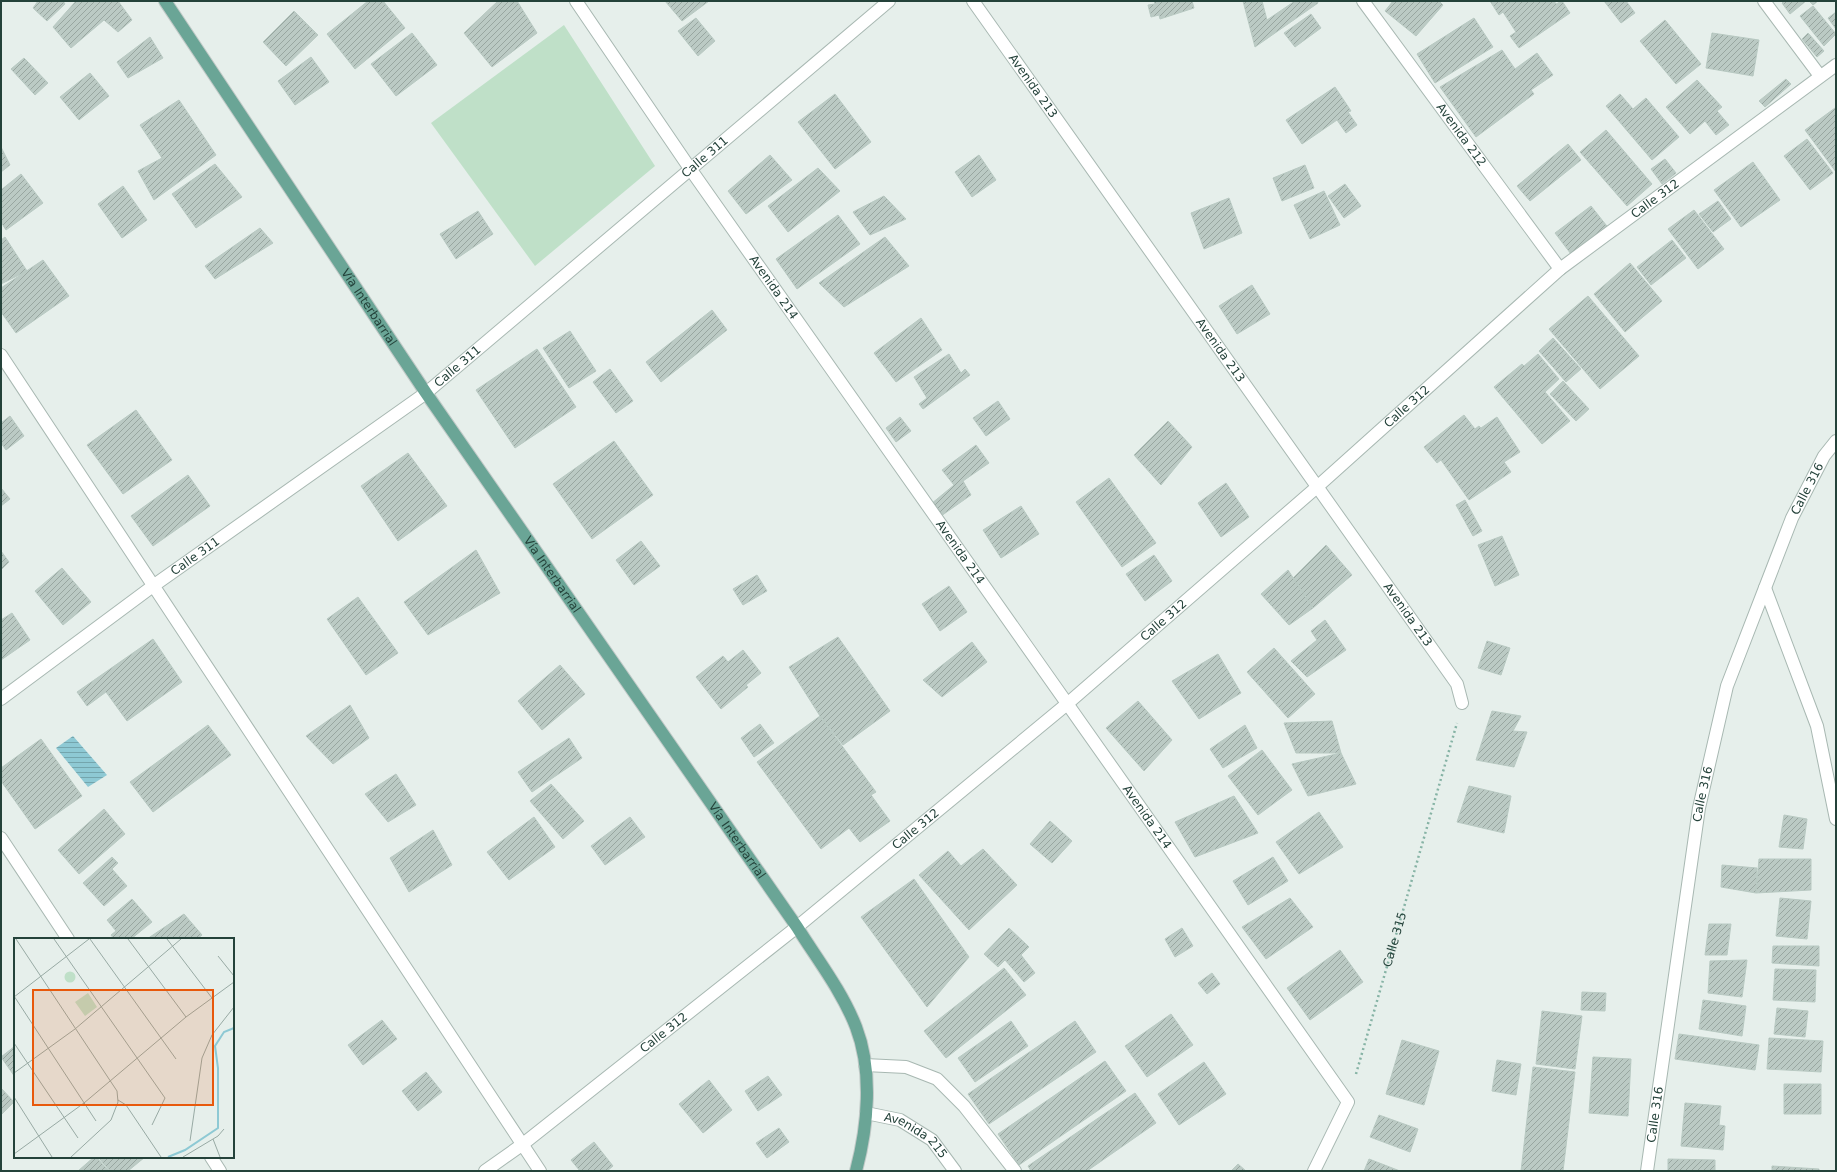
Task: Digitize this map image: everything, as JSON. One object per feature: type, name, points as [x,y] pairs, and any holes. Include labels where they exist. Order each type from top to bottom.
[{"type":"main road","name":"Vía Interbarrial","points":[[165,1],[426,393],[797,927],[833,984],[856,1027],[865,1065],[866,1113],[864,1141],[856,1171]]},
{"type":"street","name":"Avenida 214","points":[[576,1],[690,170],[1348,1102]]},
{"type":"street","name":"Calle 311","points":[[1,699],[153,586],[426,393],[889,1]]},
{"type":"street","name":"Avenida 213","points":[[973,1],[1457,684],[1462,703]]},
{"type":"street","name":"Avenida 212","points":[[1363,1],[1560,269]]},
{"type":"street","points":[[1764,1],[1820,76]]},
{"type":"street","name":"Calle 312","points":[[485,1171],[523,1144],[797,927],[1067,704],[1317,487],[1560,269],[1836,65]]},
{"type":"street","points":[[1,356],[540,1171]]},
{"type":"street","name":"Calle 316","points":[[1647,1171],[1699,808],[1727,686],[1792,518],[1824,456],[1836,441]]},
{"type":"street","points":[[1765,588],[1817,726],[1836,819]]},
{"type":"street","points":[[1,838],[67,938]]},
{"type":"street","points":[[865,1065],[906,1067],[937,1079],[964,1106],[1015,1171]]},
{"type":"street","points":[[1314,1171],[1348,1102]]},
{"type":"street","name":"Avenida 215","points":[[866,1113],[900,1120],[932,1140],[956,1171]]},
{"type":"street","points":[[212,1158],[220,1171]]},
{"type":"path","name":"Calle 315","points":[[1348,1102],[1462,703]]},
{"type":"green space","points":[[564,25],[655,166],[535,266],[431,123]]},
{"type":"water","points":[[73,736],[107,775],[88,787],[56,748]]},
{"type":"building","points":[[38,1],[63,1],[65,4],[47,21],[33,8]]},
{"type":"building","points":[[76,1],[118,1],[132,20],[118,32],[104,20],[71,48],[53,27]]},
{"type":"building","points":[[368,1],[383,1],[405,28],[355,69],[327,34]]},
{"type":"building","points":[[498,1],[517,1],[537,33],[492,67],[464,33]]},
{"type":"building","points":[[665,1],[709,1],[682,21]]},
{"type":"building","points":[[1154,1],[1192,1],[1194,8],[1160,19],[1159,15],[1151,17],[1148,5],[1155,4]]},
{"type":"building","points":[[1243,1],[1262,1],[1267,20],[1295,1],[1317,1],[1318,3],[1255,47]]},
{"type":"building","points":[[1393,1],[1439,1],[1443,5],[1416,36],[1385,11]]},
{"type":"building","points":[[1490,1],[1554,1],[1556,4],[1562,1],[1570,13],[1519,48],[1510,36],[1516,32],[1503,12],[1499,15]]},
{"type":"building","points":[[1604,1],[1626,1],[1635,13],[1621,23]]},
{"type":"building","points":[[1784,1],[1806,1],[1790,14],[1782,3]]},
{"type":"building","points":[[1809,1],[1818,1],[1813,5]]},
{"type":"building","points":[[1813,6],[1836,34],[1824,46],[1800,16]]},
{"type":"building","points":[[294,11],[318,35],[286,66],[263,42]]},
{"type":"building","points":[[1836,12],[1836,29],[1828,18]]},
{"type":"building","points":[[1311,14],[1321,28],[1295,47],[1284,33]]},
{"type":"building","points":[[696,18],[715,41],[698,56],[678,31]]},
{"type":"building","points":[[1474,18],[1493,47],[1435,83],[1417,54]]},
{"type":"building","points":[[1665,20],[1701,64],[1676,84],[1640,41]]},
{"type":"building","points":[[412,33],[437,65],[396,96],[371,64]]},
{"type":"building","points":[[1712,33],[1759,40],[1753,76],[1706,68]]},
{"type":"building","points":[[1808,33],[1824,51],[1817,57],[1802,39]]},
{"type":"building","points":[[150,37],[163,58],[128,78],[117,62]]},
{"type":"building","points":[[1502,50],[1515,69],[1537,53],[1553,75],[1531,90],[1534,94],[1476,137],[1440,87]]},
{"type":"building","points":[[311,57],[329,82],[295,105],[278,81]]},
{"type":"building","points":[[24,58],[48,83],[35,95],[11,69]]},
{"type":"building","points":[[90,73],[109,96],[79,120],[60,97]]},
{"type":"building","points":[[1786,79],[1791,84],[1765,107],[1759,101]]},
{"type":"building","points":[[1697,80],[1722,107],[1717,111],[1729,125],[1716,135],[1705,121],[1690,134],[1666,107]]},
{"type":"building","points":[[1335,87],[1351,111],[1348,112],[1357,125],[1346,133],[1337,120],[1302,144],[1286,120]]},
{"type":"building","points":[[835,94],[871,142],[835,169],[798,122]]},
{"type":"building","points":[[1620,94],[1633,109],[1646,98],[1679,137],[1652,160],[1606,106]]},
{"type":"building","points":[[179,100],[216,155],[154,200],[138,171],[162,158],[140,125]]},
{"type":"building","points":[[1835,108],[1836,109],[1836,172],[1805,130]]},
{"type":"building","points":[[1606,130],[1652,184],[1627,206],[1580,152]]},
{"type":"building","points":[[1807,139],[1833,173],[1810,190],[1784,156]]},
{"type":"building","points":[[1568,144],[1581,160],[1530,201],[1517,186]]},
{"type":"building","points":[[1,147],[10,165],[1,172]]},
{"type":"building","points":[[770,155],[792,180],[746,214],[728,191]]},
{"type":"building","points":[[979,155],[996,180],[972,197],[955,172]]},
{"type":"building","points":[[1665,159],[1676,173],[1662,184],[1651,169]]},
{"type":"building","points":[[1753,162],[1780,200],[1741,227],[1714,190]]},
{"type":"building","points":[[215,164],[242,197],[196,228],[172,194]]},
{"type":"building","points":[[1305,165],[1314,188],[1282,201],[1273,178]]},
{"type":"building","points":[[818,168],[840,191],[788,232],[768,206]]},
{"type":"building","points":[[21,174],[43,203],[6,230],[1,222],[1,190]]},
{"type":"building","points":[[1345,184],[1361,206],[1344,218],[1328,196]]},
{"type":"building","points":[[123,186],[147,220],[122,238],[98,204]]},
{"type":"building","points":[[1324,191],[1340,225],[1310,239],[1294,205]]},
{"type":"building","points":[[884,196],[906,219],[870,235],[853,212]]},
{"type":"building","points":[[1229,198],[1242,233],[1204,249],[1191,213]]},
{"type":"building","points":[[1718,201],[1731,219],[1713,232],[1699,214]]},
{"type":"building","points":[[1591,206],[1610,230],[1574,258],[1555,233]]},
{"type":"building","points":[[1694,210],[1724,249],[1698,269],[1668,229]]},
{"type":"building","points":[[478,211],[493,234],[456,259],[440,234]]},
{"type":"building","points":[[838,215],[860,244],[797,289],[776,259]]},
{"type":"building","points":[[260,228],[273,243],[215,279],[205,266]]},
{"type":"building","points":[[5,237],[27,271],[1,284],[1,240]]},
{"type":"building","points":[[885,237],[909,266],[844,307],[819,283]]},
{"type":"building","points":[[1672,240],[1686,258],[1651,285],[1637,267]]},
{"type":"building","points":[[43,260],[69,296],[16,333],[1,312],[1,288]]},
{"type":"building","points":[[1630,263],[1662,301],[1625,332],[1594,294]]},
{"type":"building","points":[[1252,285],[1270,314],[1237,334],[1219,306]]},
{"type":"building","points":[[1588,296],[1639,356],[1600,389],[1549,329]]},
{"type":"building","points":[[712,310],[727,330],[661,382],[646,362]]},
{"type":"building","points":[[921,318],[942,350],[896,382],[874,353]]},
{"type":"building","points":[[570,331],[596,371],[569,388],[543,348]]},
{"type":"building","points":[[1553,338],[1581,369],[1566,382],[1539,351]]},
{"type":"building","points":[[537,349],[576,407],[515,448],[476,390]]},
{"type":"building","points":[[949,354],[961,373],[965,369],[970,375],[923,409],[919,404],[927,398],[914,377]]},
{"type":"building","points":[[1538,354],[1559,379],[1545,392],[1570,421],[1542,444],[1494,387],[1522,364],[1524,366]]},
{"type":"building","points":[[610,369],[633,401],[616,413],[593,382]]},
{"type":"building","points":[[1563,381],[1589,409],[1576,421],[1550,394]]},
{"type":"building","points":[[998,401],[1010,419],[986,436],[973,418]]},
{"type":"building","points":[[136,410],[172,460],[123,494],[87,445]]},
{"type":"building","points":[[1464,415],[1475,429],[1479,426],[1481,428],[1497,417],[1520,452],[1504,462],[1511,472],[1469,500],[1441,460],[1437,463],[1424,447]]},
{"type":"building","points":[[10,416],[24,436],[6,450],[1,443],[1,423]]},
{"type":"building","points":[[900,417],[911,431],[896,442],[886,428]]},
{"type":"building","points":[[1168,421],[1192,447],[1161,485],[1134,455]]},
{"type":"building","points":[[614,441],[653,495],[592,539],[553,484]]},
{"type":"building","points":[[976,445],[989,463],[963,481],[971,495],[941,516],[931,504],[954,485],[942,470]]},
{"type":"building","points":[[408,453],[447,506],[398,541],[361,486]]},
{"type":"building","points":[[188,475],[210,506],[153,546],[131,516]]},
{"type":"building","points":[[1109,478],[1156,543],[1122,567],[1076,502]]},
{"type":"building","points":[[1226,483],[1249,517],[1221,537],[1198,503]]},
{"type":"building","points":[[1,488],[10,499],[1,506]]},
{"type":"building","points":[[1465,500],[1482,531],[1473,536],[1456,505]]},
{"type":"building","points":[[1021,506],[1039,534],[1001,558],[983,530]]},
{"type":"building","points":[[1502,536],[1519,575],[1495,586],[1478,545]]},
{"type":"building","points":[[641,541],[660,566],[634,585],[616,560]]},
{"type":"building","points":[[1326,545],[1352,575],[1313,608],[1293,578]]},
{"type":"building","points":[[476,550],[500,593],[428,635],[404,602]]},
{"type":"building","points":[[1,551],[9,562],[1,570]]},
{"type":"building","points":[[1154,555],[1172,581],[1145,601],[1126,574]]},
{"type":"building","points":[[62,568],[91,602],[63,625],[35,591]]},
{"type":"building","points":[[1288,570],[1313,608],[1289,625],[1261,594]]},
{"type":"building","points":[[757,575],[767,591],[743,605],[733,589]]},
{"type":"building","points":[[949,586],[967,612],[940,631],[922,604]]},
{"type":"building","points":[[358,597],[398,653],[366,675],[327,619]]},
{"type":"building","points":[[12,613],[30,640],[1,660],[1,620]]},
{"type":"building","points":[[1325,620],[1346,650],[1307,677],[1291,661],[1317,640],[1311,631]]},
{"type":"building","points":[[838,637],[890,711],[843,745],[820,716],[789,667]]},
{"type":"building","points":[[153,639],[182,682],[127,721],[106,692],[87,706],[77,692]]},
{"type":"building","points":[[1487,641],[1510,648],[1501,675],[1478,668]]},
{"type":"building","points":[[972,642],[987,662],[942,697],[923,680]]},
{"type":"building","points":[[1274,648],[1315,694],[1288,718],[1247,672]]},
{"type":"building","points":[[743,650],[761,673],[746,685],[748,687],[721,709],[696,677],[723,656],[728,662]]},
{"type":"building","points":[[1218,654],[1241,693],[1199,719],[1172,681]]},
{"type":"building","points":[[560,665],[585,694],[542,730],[518,701]]},
{"type":"building","points":[[1138,701],[1172,740],[1144,771],[1106,728]]},
{"type":"building","points":[[350,705],[369,738],[333,764],[306,736]]},
{"type":"building","points":[[1492,711],[1521,716],[1513,731],[1527,732],[1514,767],[1476,760]]},
{"type":"building","points":[[820,716],[876,792],[871,795],[890,821],[860,842],[849,828],[821,849],[757,762]]},
{"type":"building","points":[[1332,721],[1341,753],[1296,753],[1284,723]]},
{"type":"building","points":[[760,724],[774,743],[754,757],[741,738]]},
{"type":"building","points":[[208,725],[231,755],[153,812],[130,782]]},
{"type":"building","points":[[1245,725],[1257,748],[1223,768],[1210,749]]},
{"type":"building","points":[[569,738],[582,758],[532,792],[518,772]]},
{"type":"building","points":[[41,739],[82,796],[35,829],[1,781],[1,768]]},
{"type":"building","points":[[1262,750],[1292,790],[1258,815],[1228,776]]},
{"type":"building","points":[[1341,753],[1356,784],[1308,796],[1292,764]]},
{"type":"building","points":[[396,774],[416,805],[388,822],[365,794]]},
{"type":"building","points":[[551,784],[584,821],[563,839],[530,801]]},
{"type":"building","points":[[1469,786],[1511,796],[1504,833],[1457,822]]},
{"type":"building","points":[[1234,796],[1258,833],[1195,857],[1175,822]]},
{"type":"building","points":[[104,809],[125,834],[79,874],[58,850]]},
{"type":"building","points":[[1319,812],[1343,847],[1299,874],[1276,842]]},
{"type":"building","points":[[1784,815],[1807,819],[1803,849],[1779,847]]},
{"type":"building","points":[[534,817],[555,847],[509,880],[487,852]]},
{"type":"building","points":[[630,817],[645,837],[605,865],[591,846]]},
{"type":"building","points":[[1050,821],[1072,841],[1052,863],[1030,844]]},
{"type":"building","points":[[433,830],[452,865],[409,892],[390,858]]},
{"type":"building","points":[[983,849],[1017,885],[969,930],[919,875],[948,851],[961,866]]},
{"type":"building","points":[[112,857],[118,863],[112,869],[127,886],[104,906],[83,883]]},
{"type":"building","points":[[1273,857],[1288,881],[1248,905],[1233,881]]},
{"type":"building","points":[[1759,859],[1811,859],[1811,890],[1756,893]]},
{"type":"building","points":[[1722,865],[1757,868],[1756,893],[1721,887]]},
{"type":"building","points":[[914,879],[969,957],[927,1007],[861,917]]},
{"type":"building","points":[[1290,898],[1313,927],[1266,959],[1242,927]]},
{"type":"building","points":[[1780,898],[1811,901],[1807,939],[1776,936]]},
{"type":"building","points":[[132,899],[152,922],[132,938],[113,938],[111,935],[116,931],[107,920]]},
{"type":"building","points":[[184,914],[202,935],[198,938],[148,938]]},
{"type":"building","points":[[1709,924],[1731,924],[1727,955],[1705,955]]},
{"type":"building","points":[[1009,928],[1029,947],[1021,955],[1035,973],[1024,982],[1005,960],[998,967],[984,954]]},
{"type":"building","points":[[1182,928],[1193,946],[1175,957],[1165,939]]},
{"type":"building","points":[[1773,946],[1819,946],[1819,966],[1772,963]]},
{"type":"building","points":[[1340,950],[1363,982],[1310,1020],[1287,988]]},
{"type":"building","points":[[1747,960],[1742,997],[1708,993],[1710,961]]},
{"type":"building","points":[[1004,968],[1026,995],[946,1058],[924,1031]]},
{"type":"building","points":[[1775,969],[1816,970],[1815,1002],[1773,1000]]},
{"type":"building","points":[[1212,973],[1220,984],[1207,994],[1198,983]]},
{"type":"building","points":[[1582,992],[1606,993],[1605,1011],[1581,1010]]},
{"type":"building","points":[[1703,1000],[1746,1006],[1742,1036],[1699,1029]]},
{"type":"building","points":[[1777,1008],[1808,1011],[1805,1037],[1774,1034]]},
{"type":"building","points":[[1542,1011],[1582,1016],[1575,1069],[1536,1064]]},
{"type":"building","points":[[1171,1014],[1193,1045],[1147,1077],[1125,1046]]},
{"type":"building","points":[[382,1020],[397,1039],[363,1065],[348,1045]]},
{"type":"building","points":[[1011,1021],[1028,1046],[975,1082],[958,1058]]},
{"type":"building","points":[[1075,1021],[1096,1052],[989,1124],[968,1094]]},
{"type":"building","points":[[1679,1034],[1759,1045],[1755,1070],[1675,1059]]},
{"type":"building","points":[[1769,1038],[1823,1041],[1821,1072],[1767,1069]]},
{"type":"building","points":[[1402,1040],[1439,1051],[1424,1105],[1386,1094]]},
{"type":"building","points":[[14,1047],[14,1076],[1,1057]]},
{"type":"building","points":[[1593,1057],[1631,1059],[1628,1116],[1589,1113]]},
{"type":"building","points":[[1497,1060],[1521,1064],[1516,1095],[1492,1091]]},
{"type":"building","points":[[1105,1061],[1126,1091],[1019,1165],[998,1134]]},
{"type":"building","points":[[1204,1062],[1226,1094],[1179,1125],[1158,1094]]},
{"type":"building","points":[[1533,1067],[1575,1072],[1563,1171],[1521,1171]]},
{"type":"building","points":[[426,1072],[442,1092],[418,1111],[402,1091]]},
{"type":"building","points":[[768,1076],[782,1095],[758,1111],[745,1091]]},
{"type":"building","points":[[709,1080],[732,1110],[703,1133],[679,1104]]},
{"type":"building","points":[[1784,1084],[1821,1084],[1821,1114],[1784,1114]]},
{"type":"building","points":[[1,1088],[14,1102],[1,1115]]},
{"type":"building","points":[[1135,1093],[1156,1123],[1087,1171],[1031,1171],[1028,1166]]},
{"type":"building","points":[[1685,1103],[1721,1106],[1719,1125],[1725,1126],[1723,1150],[1681,1146]]},
{"type":"building","points":[[1379,1115],[1418,1129],[1410,1152],[1370,1137]]},
{"type":"building","points":[[779,1128],[789,1142],[767,1158],[756,1143]]},
{"type":"building","points":[[594,1142],[613,1166],[607,1171],[580,1171],[571,1160]]},
{"type":"building","points":[[93,1158],[97,1158],[109,1171],[78,1171]]},
{"type":"building","points":[[99,1158],[144,1158],[128,1171],[110,1171]]},
{"type":"building","points":[[1369,1159],[1400,1171],[1364,1171]]},
{"type":"building","points":[[1668,1159],[1715,1160],[1715,1171],[1668,1171]]},
{"type":"building","points":[[1238,1164],[1246,1171],[1231,1171]]},
{"type":"building","points":[[1772,1166],[1819,1169],[1819,1171],[1772,1171]]}]
